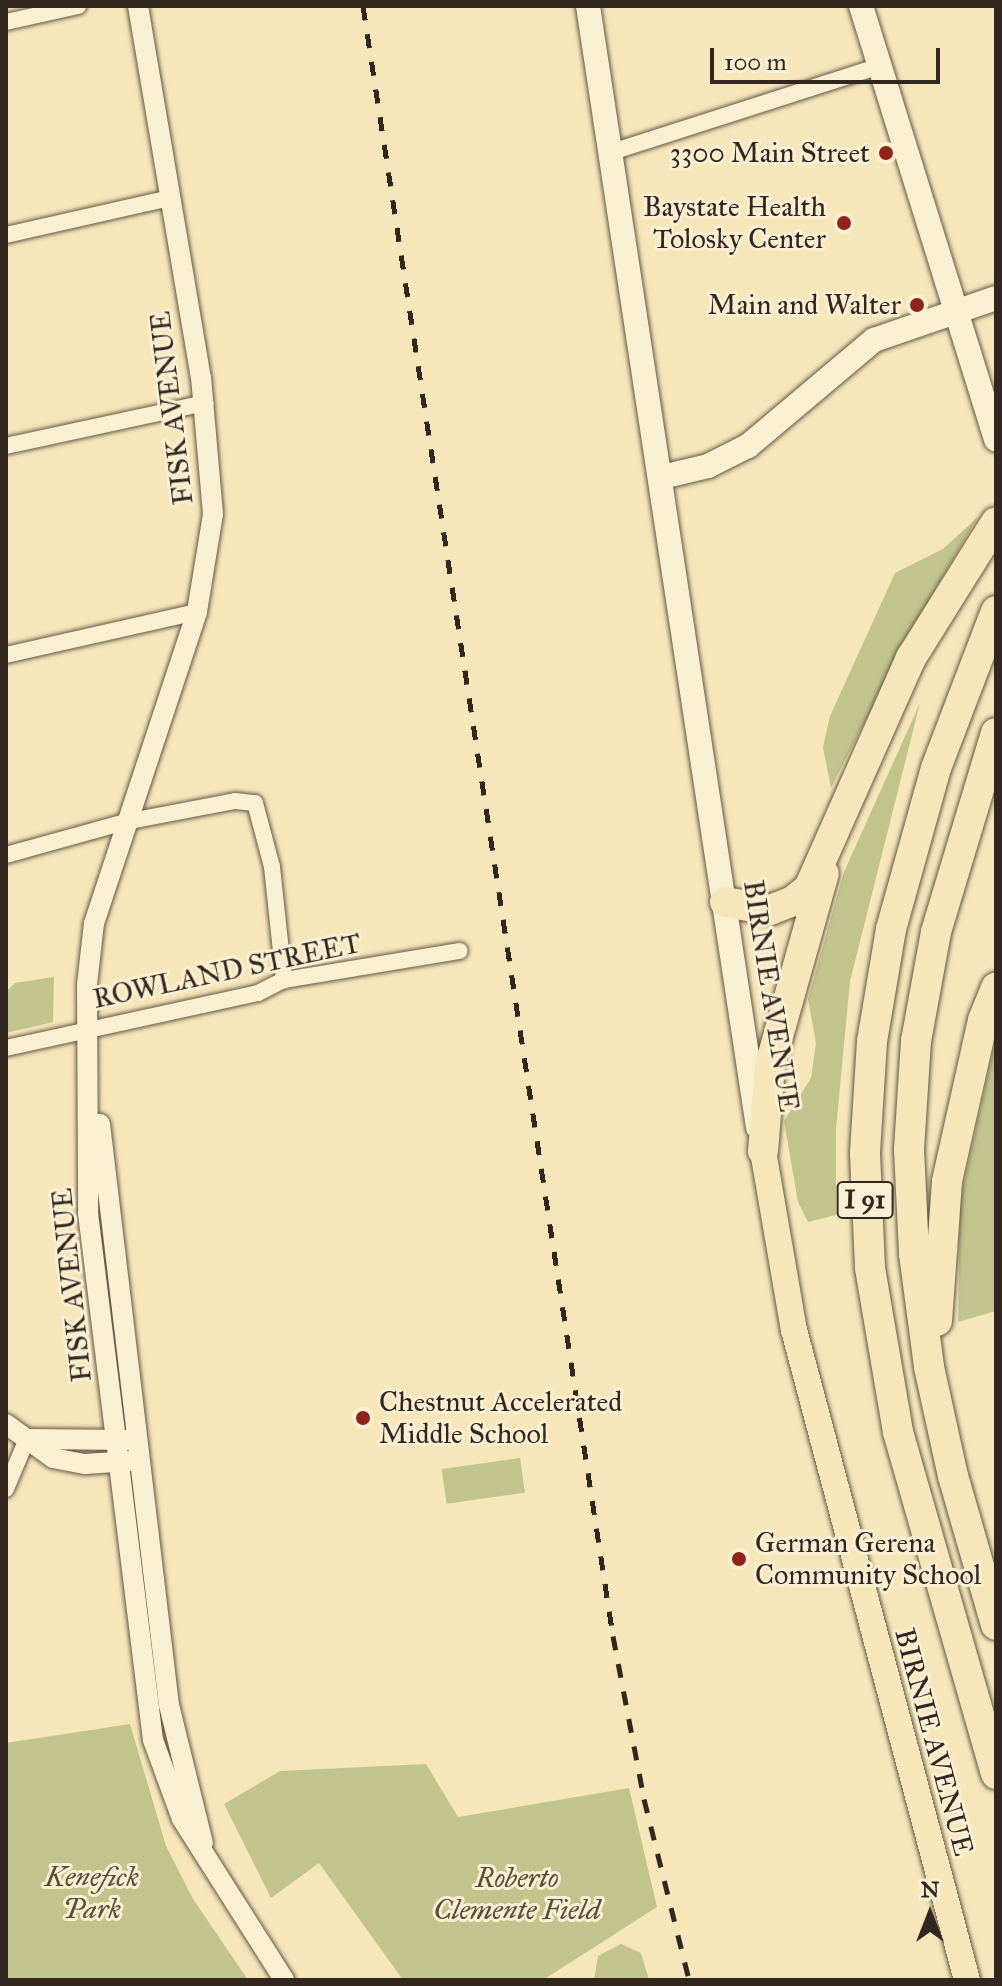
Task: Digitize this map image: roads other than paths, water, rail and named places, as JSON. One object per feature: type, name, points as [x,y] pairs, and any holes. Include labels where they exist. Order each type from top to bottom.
[{"type":"highway","points":[[725,902],[770,910],[799,897],[817,875],[852,787],[911,658],[996,522]]},
{"type":"highway","name":"I 91","points":[[993,619],[936,768],[891,929],[872,1041],[865,1166],[870,1268],[898,1432],[996,1774]]},
{"type":"highway","name":"I 91","points":[[996,733],[936,932],[911,1094],[913,1244],[940,1423],[996,1625]]},
{"type":"highway","points":[[763,1151],[767,1081],[776,1042],[852,787]]},
{"type":"highway","points":[[940,1423],[937,1293],[944,1203],[983,1020],[996,988]]},
{"type":"main road","name":"BIRNIE AVENUE","points":[[588,6],[763,1151],[794,1330],[967,1980]]},
{"type":"main road","points":[[861,6],[996,439]]},
{"type":"main road","points":[[662,477],[733,455],[874,340],[956,309],[996,298]]},
{"type":"street","points":[[6,22],[78,6]]},
{"type":"street","name":"FISK AVENUE","points":[[138,6],[205,403],[213,514],[197,612],[94,923],[88,1028],[88,1213],[118,1441],[144,1690],[163,1776],[182,1819],[284,1980]]},
{"type":"street","points":[[612,152],[880,66]]},
{"type":"street","points":[[6,235],[170,198]]},
{"type":"street","points":[[6,446],[205,403]]},
{"type":"street","points":[[6,655],[197,612]]},
{"type":"street","points":[[6,855],[125,822],[235,801],[255,803],[272,867],[284,980]]},
{"type":"street","name":"ROWLAND STREET","points":[[6,1048],[258,993],[284,980],[460,951]]},
{"type":"street","name":"FISK AVENUE","points":[[88,1028],[167,1685],[204,1850]]},
{"type":"street","points":[[6,1424],[42,1452],[69,1462],[120,1463],[141,1450]]},
{"type":"street","points":[[27,1439],[118,1441],[141,1450]]},
{"type":"street","points":[[6,1489],[27,1439]]},
{"type":"street","points":[[144,1690],[167,1685]]},
{"type":"railway","points":[[363,6],[613,1636],[644,1799],[689,1980]]},
{"type":"place","name":"3300 Main Street","points":[[886,153]]},
{"type":"place","name":"Baystate Health Tolosky Center","points":[[844,223]]},
{"type":"place","name":"Main and Walter","points":[[917,305]]},
{"type":"place","name":"Chestnut Accelerated Middle School","points":[[363,1418]]},
{"type":"place","name":"German Gerena Community School","points":[[739,1559]]},
{"type":"park label","name":"Kenefick Park","points":[[92,1893]]},
{"type":"park label","name":"Roberto Clemente Field","points":[[517,1894]]}]
